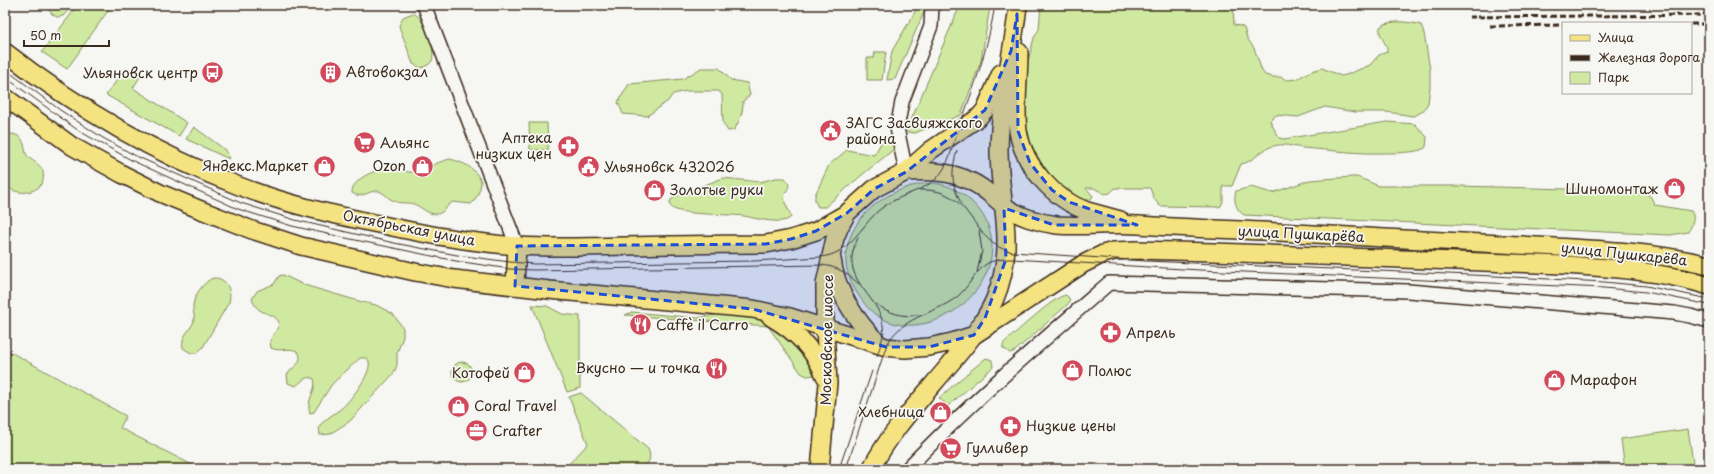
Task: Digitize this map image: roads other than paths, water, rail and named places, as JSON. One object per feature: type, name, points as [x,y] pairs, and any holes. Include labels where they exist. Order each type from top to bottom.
[{"type":"main road","points":[[1018,10],[1018,131],[1030,163],[1039,176],[1052,190],[1069,202],[1087,210],[1137,225]]},
{"type":"main road","name":"Московское шоссе","points":[[974,335],[994,300],[1006,259],[1007,238],[999,149],[1002,109],[1018,10]]},
{"type":"main road","name":"Московское шоссе","points":[[820,469],[828,383],[825,328],[825,284],[835,238],[847,213],[874,189],[906,172],[931,150],[978,118],[985,110],[1011,51]]},
{"type":"main road","name":"Октябрьская улица","points":[[5,52],[78,106],[137,140],[239,186],[358,220],[439,237],[517,246],[553,247],[766,244],[792,239],[816,231],[847,213]]},
{"type":"main road","points":[[5,97],[72,146],[122,174],[160,193],[252,230],[301,246],[415,272],[514,286],[753,308],[790,317],[881,346],[905,349],[929,347],[974,335]]},
{"type":"main road","name":"улица Пушкарёва","points":[[906,172],[935,171],[949,173],[970,180],[988,191],[1004,206],[1015,212],[1054,225],[1137,225],[1162,228],[1574,248],[1643,253],[1678,258],[1709,265]]},
{"type":"main road","points":[[514,286],[517,246]]},
{"type":"main road","name":"улица Пушкарёва","points":[[974,335],[1083,264],[1103,254],[1125,250],[1563,265],[1660,274],[1689,279],[1709,286]]},
{"type":"main road","points":[[832,255],[837,280],[852,313],[866,332],[881,346]]},
{"type":"main road","points":[[753,308],[780,322],[800,339],[817,359],[828,383]]},
{"type":"main road","points":[[870,469],[892,434],[974,335]]},
{"type":"street","points":[[424,5],[517,246]]},
{"type":"street","points":[[906,172],[897,128],[902,102],[931,26],[932,5]]},
{"type":"street","points":[[907,469],[943,431],[1010,368],[1109,283],[1408,291],[1674,313],[1709,321]]},
{"type":"tram line","points":[[5,69],[60,110],[103,138],[136,156],[241,203],[295,220],[394,243],[457,255],[534,264],[754,261],[821,257],[831,255],[839,251],[853,240],[878,211],[892,201],[930,184],[940,174],[950,156],[970,99],[989,37],[995,5]]},
{"type":"tram line","points":[[5,77],[79,131],[133,161],[238,209],[292,226],[456,261],[510,269],[534,270],[821,265],[842,271],[859,284]]},
{"type":"tram line","points":[[957,151],[953,177],[955,190],[961,203]]},
{"type":"tram line","points":[[920,190],[938,191],[952,197],[962,206],[988,239],[999,247],[1013,252],[1146,261],[1604,282],[1646,286],[1709,299]]},
{"type":"tram line","points":[[977,272],[982,251],[979,231]]},
{"type":"tram line","points":[[858,238],[853,252],[852,265],[855,275],[880,314],[883,325],[883,337],[877,356]]},
{"type":"tram line","points":[[846,469],[886,347],[892,337],[899,329],[908,323],[957,297],[983,266],[997,260],[1012,259],[1200,270],[1604,288],[1646,292],[1709,305]]},
{"type":"tram line","points":[[876,304],[896,314],[907,316],[919,315]]},
{"type":"tram line","points":[[839,469],[872,371]]},
{"type":"railway","points":[[1469,17],[1709,15]]},
{"type":"railway","points":[[1692,24],[1709,24]]},
{"type":"railway","points":[[1490,26],[1562,25]]},
{"type":"place","name":"Автовокзал","points":[[330,72]]},
{"type":"place","name":"Ульяновск центр","points":[[213,73]]},
{"type":"place","name":"ЗАГС Засвияжского района","points":[[830,131]]},
{"type":"place","name":"Альянс","points":[[364,143]]},
{"type":"place","name":"Аптека низких цен","points":[[568,146]]},
{"type":"place","name":"Яндекс.Маркет","points":[[324,166]]},
{"type":"place","name":"Ozon","points":[[422,166]]},
{"type":"place","name":"Ульяновск 432026","points":[[588,167]]},
{"type":"place","name":"Шиномонтаж","points":[[1674,189]]},
{"type":"place","name":"Золотые руки","points":[[655,190]]},
{"type":"place","name":"Caffè il Carro","points":[[641,325]]},
{"type":"place","name":"Апрель","points":[[1110,333]]},
{"type":"place","name":"Вкусно — и точка","points":[[716,368]]},
{"type":"place","name":"Полюс","points":[[1073,371]]},
{"type":"place","name":"Котофей","points":[[525,373]]},
{"type":"place","name":"Марафон","points":[[1554,380]]},
{"type":"place","name":"Coral Travel","points":[[458,406]]},
{"type":"place","name":"Хлебница","points":[[940,412]]},
{"type":"place","name":"Низкие цены","points":[[1010,426]]},
{"type":"place","name":"Crafter","points":[[476,431]]},
{"type":"place","name":"Гулливер","points":[[951,448]]}]
